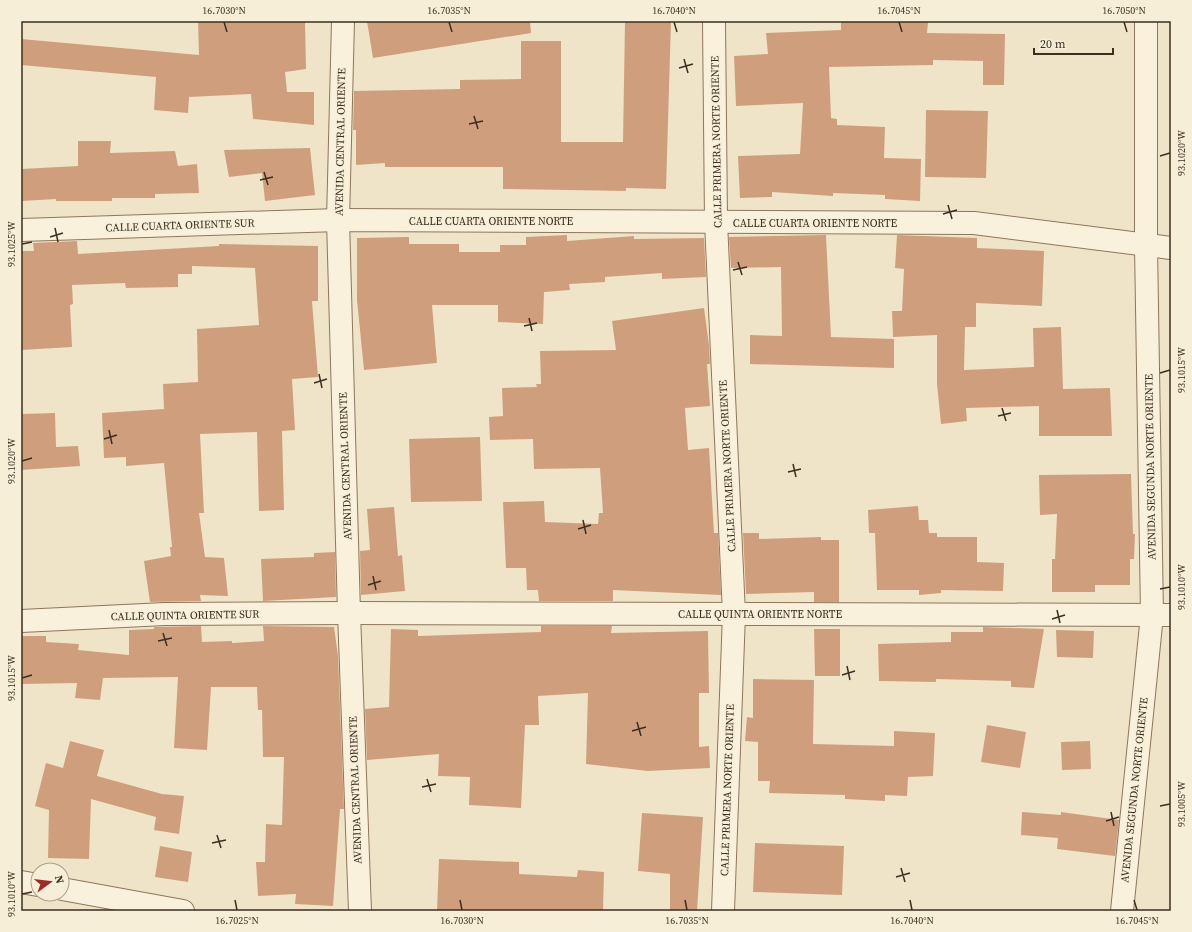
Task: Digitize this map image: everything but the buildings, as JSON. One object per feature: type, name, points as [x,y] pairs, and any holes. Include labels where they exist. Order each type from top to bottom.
[{"type":"street","name":"AVENIDA CENTRAL ORIENTE","points":[[343,21],[338,220],[348,613],[360,911]]},
{"type":"street","name":"CALLE PRIMERA NORTE ORIENTE","points":[[714,21],[716,222],[734,614],[723,911]]},
{"type":"street","name":"AVENIDA SEGUNDA NORTE ORIENTE","points":[[1122,911],[1162,615],[1146,245],[1146,21]]},
{"type":"street","name":"CALLE CUARTA ORIENTE NORTE","points":[[338,220],[974,224],[1171,248]]},
{"type":"street","name":"CALLE CUARTA ORIENTE SUR","points":[[21,230],[338,220]]},
{"type":"street","name":"CALLE QUINTA ORIENTE NORTE","points":[[348,613],[1162,615]]},
{"type":"street","name":"CALLE QUINTA ORIENTE SUR","points":[[21,621],[165,614],[348,613]]},
{"type":"street","points":[[70,890],[183,911]]}]
